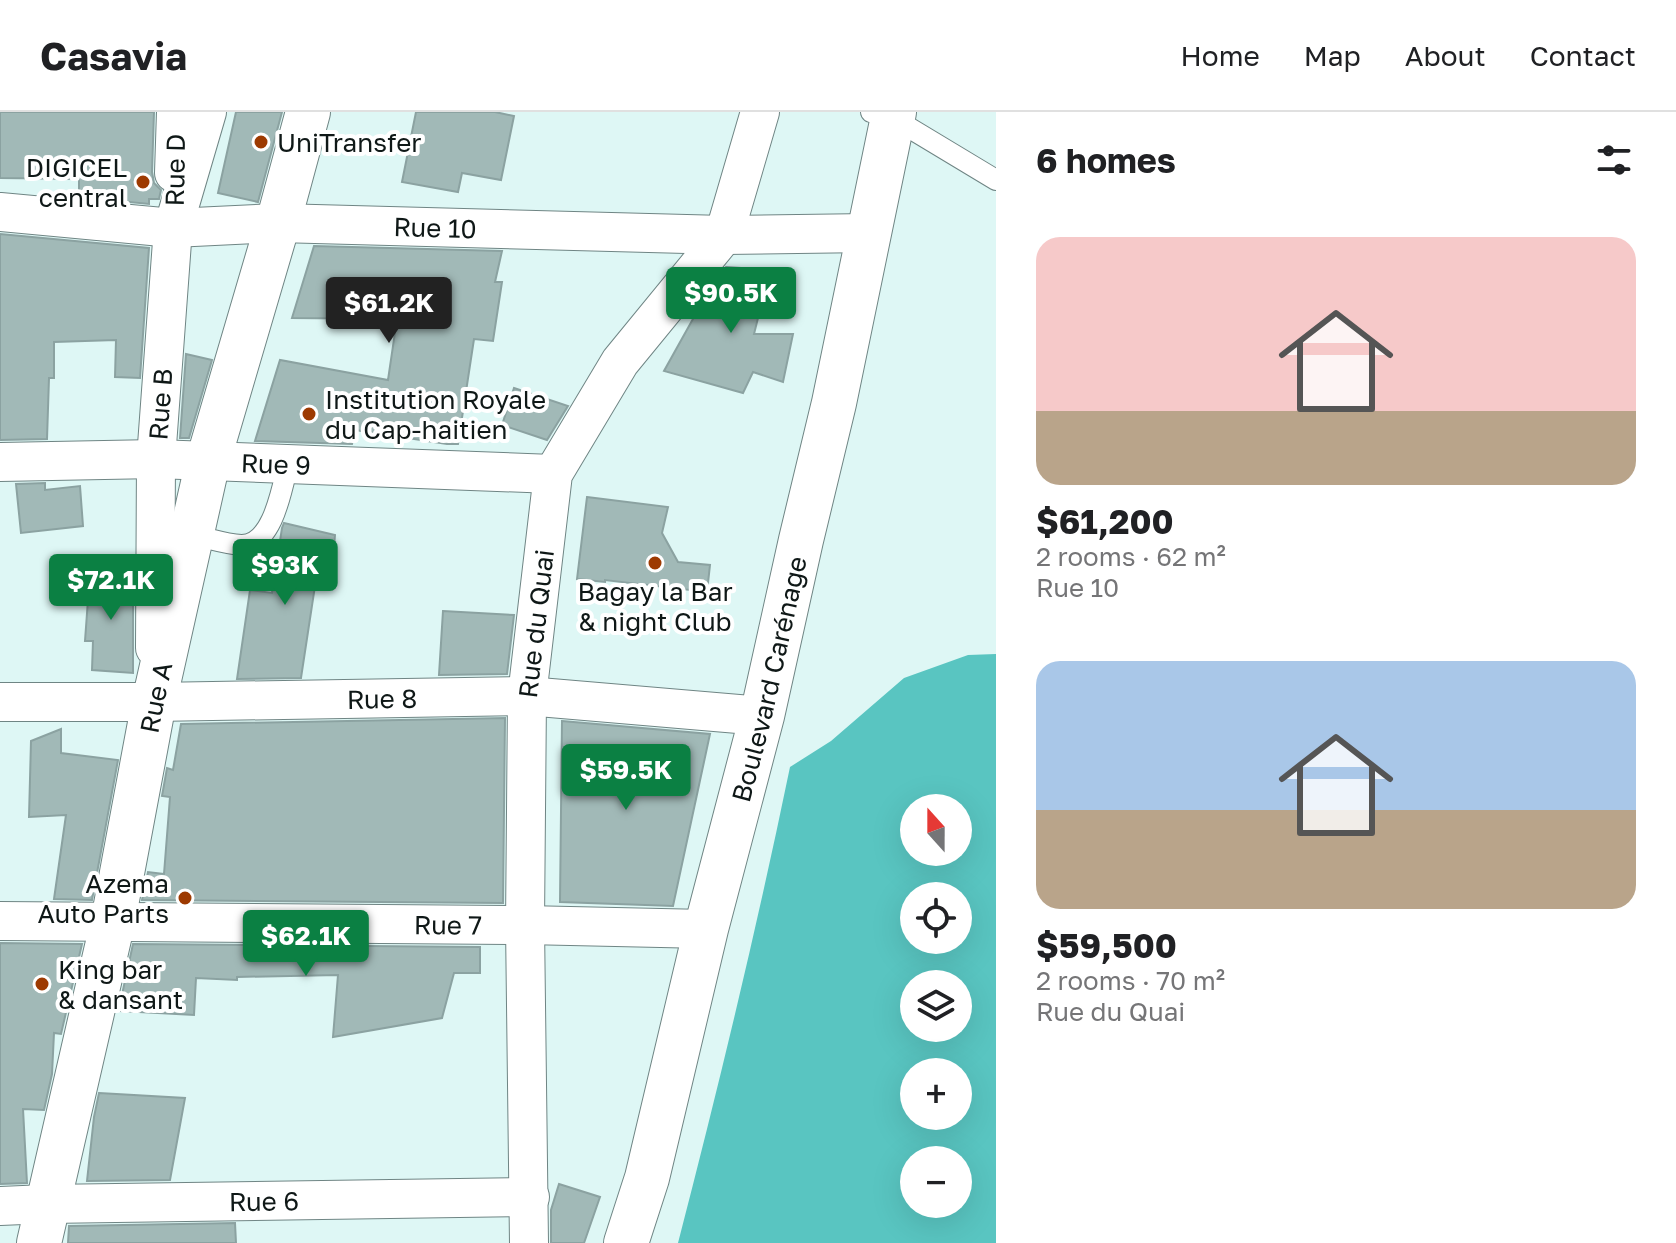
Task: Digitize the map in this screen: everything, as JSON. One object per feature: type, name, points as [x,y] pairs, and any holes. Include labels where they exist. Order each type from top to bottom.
[{"type":"street","name":"Rue D","points":[[173,228],[176,112]]},
{"type":"street","name":"Rue B","points":[[154,702],[156,459],[173,228],[207,112]]},
{"type":"street","name":"Rue A","points":[[42,1223],[113,921],[154,702],[208,461],[308,112]]},
{"type":"street","name":"Rue du Quai","points":[[529,1243],[525,925],[527,696],[553,474],[620,362],[724,235],[760,112]]},
{"type":"street","name":"Boulevard Carénage","points":[[626,1243],[647,1178],[706,929],[762,716],[834,403],[869,233],[886,114]]},
{"type":"street","name":"Rue 10","points":[[0,212],[173,228],[278,223],[724,235],[869,233]]},
{"type":"street","name":"Rue 9","points":[[0,462],[156,459],[553,474]]},
{"type":"street","name":"Rue 8","points":[[0,702],[527,696],[762,716]]},
{"type":"street","name":"Rue 7","points":[[0,921],[706,929]]},
{"type":"street","name":"Rue 6","points":[[0,1206],[42,1223],[530,1197]]},
{"type":"lane","points":[[886,114],[996,180]]},
{"type":"lane","points":[[192,535],[244,545],[256,541],[267,531],[279,501],[288,464]]},
{"type":"water","points":[[996,654],[996,1243],[678,1243],[737,1006],[790,767],[831,741],[904,678],[968,655]]},
{"type":"building","points":[[0,112],[154,112],[152,172],[154,183],[161,190],[159,199],[149,199],[149,204],[79,197],[79,179],[0,178]]},
{"type":"building","points":[[236,112],[282,112],[258,202],[218,193]]},
{"type":"building","points":[[416,112],[495,112],[514,116],[501,180],[462,173],[458,192],[402,182]]},
{"type":"building","points":[[0,234],[149,248],[140,378],[115,377],[116,340],[54,342],[54,378],[49,378],[47,439],[0,440]]},
{"type":"building","points":[[314,246],[502,251],[495,282],[502,282],[493,341],[474,339],[458,444],[355,430],[352,444],[255,441],[280,360],[388,380],[397,319],[292,318]]},
{"type":"building","points":[[726,267],[770,270],[754,334],[793,334],[783,382],[753,372],[743,393],[664,371],[713,283]]},
{"type":"building","points":[[186,354],[212,360],[189,438],[180,438]]},
{"type":"building","points":[[514,388],[568,406],[547,440],[502,425]]},
{"type":"building","points":[[45,483],[45,490],[80,486],[83,526],[21,533],[16,484]]},
{"type":"building","points":[[587,497],[668,507],[662,533],[678,562],[710,565],[707,592],[577,579]]},
{"type":"building","points":[[284,523],[335,535],[332,570],[318,566],[301,678],[237,679],[250,590],[272,593]]},
{"type":"building","points":[[90,572],[133,574],[133,673],[92,670],[93,641],[85,641]]},
{"type":"building","points":[[443,611],[514,615],[507,674],[439,675]]},
{"type":"building","points":[[505,718],[503,903],[142,900],[148,872],[164,874],[170,797],[162,796],[167,768],[173,770],[181,724]]},
{"type":"building","points":[[562,721],[710,734],[673,906],[560,902]]},
{"type":"building","points":[[61,729],[61,753],[118,760],[92,900],[54,899],[66,815],[29,817],[31,741]]},
{"type":"building","points":[[0,943],[82,944],[61,1034],[54,1033],[52,1074],[44,1110],[23,1109],[27,1183],[0,1184]]},
{"type":"building","points":[[133,944],[480,947],[480,973],[454,973],[442,1018],[333,1037],[338,975],[237,977],[237,980],[196,978],[194,1015],[121,1011]]},
{"type":"building","points":[[99,1093],[185,1098],[170,1180],[87,1181]]},
{"type":"building","points":[[559,1184],[600,1197],[584,1243],[551,1243],[551,1210]]},
{"type":"building","points":[[235,1223],[236,1243],[68,1243],[69,1226]]},
{"type":"place","name":"UniTransfer","points":[[261,142]]},
{"type":"place","name":"DIGICEL central","points":[[143,182]]},
{"type":"place","name":"Institution Royale du Cap-haitien","points":[[309,414]]},
{"type":"place","name":"Bagay la Bar & night Club","points":[[655,563]]},
{"type":"place","name":"Azema Auto Parts","points":[[185,898]]},
{"type":"place","name":"King bar & dansant","points":[[42,984]]}]
